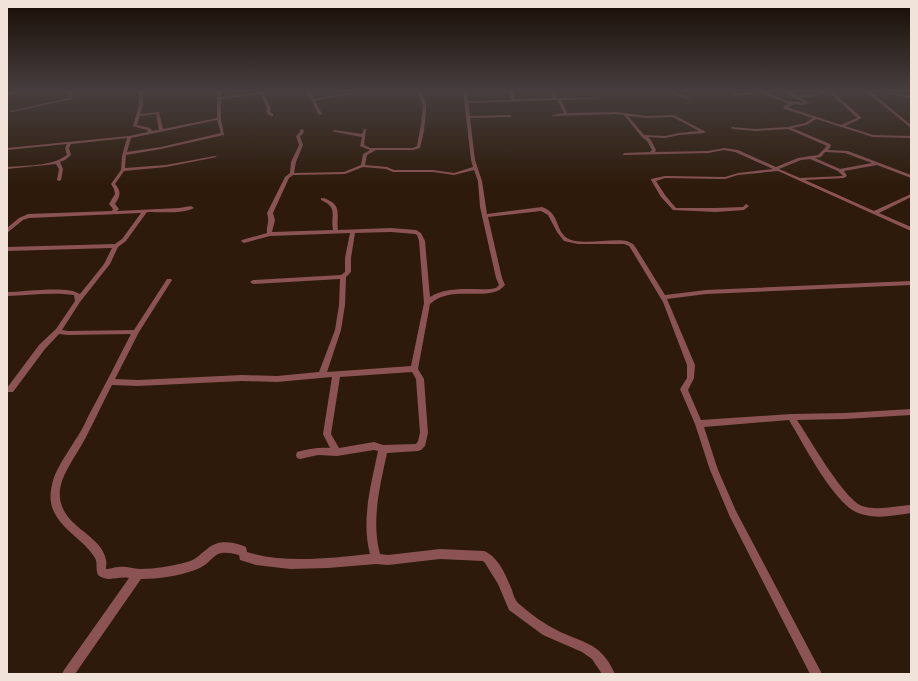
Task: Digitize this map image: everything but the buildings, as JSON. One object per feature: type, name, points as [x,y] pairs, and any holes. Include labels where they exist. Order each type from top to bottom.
[{"type":"street","points":[[137,122],[136,126],[149,130],[151,133]]},
{"type":"street","points":[[160,122],[161,131]]},
{"type":"street","points":[[7,149],[130,137],[206,122]]},
{"type":"street","points":[[125,154],[161,148],[223,134],[220,122]]},
{"type":"street","points":[[365,130],[362,142],[363,147],[378,149],[413,149],[419,147],[423,122]]},
{"type":"street","points":[[425,289],[429,293],[437,295],[492,291],[498,289],[502,285],[499,278],[480,181],[473,160],[469,122]]},
{"type":"street","points":[[631,122],[643,136],[649,140],[654,150],[651,153]]},
{"type":"street","points":[[643,136],[666,137],[679,134],[704,132],[685,122]]},
{"type":"street","points":[[733,128],[755,130],[788,128],[810,122]]},
{"type":"street","points":[[825,122],[877,137],[911,137]]},
{"type":"street","points":[[841,126],[851,122]]},
{"type":"street","points":[[746,206],[744,208],[732,210],[675,210],[652,180],[665,177],[724,178],[738,174],[777,170],[777,168],[800,159],[819,156],[829,146],[826,142],[788,128]]},
{"type":"street","points":[[292,174],[292,163],[297,156],[301,145],[298,136],[301,134],[302,130]]},
{"type":"street","points":[[335,131],[364,136]]},
{"type":"street","points":[[114,212],[116,209],[112,204],[119,195],[119,192],[113,184],[122,170],[130,137]]},
{"type":"street","points":[[51,163],[69,155],[67,145],[70,142]]},
{"type":"street","points":[[363,166],[365,154],[369,151],[378,149]]},
{"type":"street","points":[[625,154],[730,150],[876,212],[911,229]]},
{"type":"street","points":[[825,151],[846,152],[911,177]]},
{"type":"street","points":[[122,170],[166,166],[215,156]]},
{"type":"street","points":[[797,179],[845,176],[840,170],[812,158]]},
{"type":"street","points":[[7,168],[58,163],[61,170],[59,180]]},
{"type":"street","points":[[840,170],[877,164]]},
{"type":"street","points":[[270,234],[269,231],[272,220],[270,213],[287,177],[292,174],[345,173],[363,166],[387,168],[393,171],[433,171],[454,174],[476,168]]},
{"type":"street","points":[[876,212],[911,195]]},
{"type":"street","points":[[323,199],[330,202],[335,207],[336,214],[334,226],[336,232]]},
{"type":"street","points":[[7,231],[21,218],[28,216],[179,210],[191,208]]},
{"type":"street","points":[[486,216],[542,209],[549,212],[562,236],[570,241],[628,243],[634,248],[663,297],[691,365],[692,374],[689,384],[684,389],[699,424],[714,470],[733,514],[816,674]]},
{"type":"street","points":[[10,390],[42,347],[58,331],[78,301],[107,264],[116,246],[124,240],[146,211]]},
{"type":"street","points":[[244,241],[270,234],[405,230],[419,234],[422,240],[427,303],[414,369],[420,379],[424,433],[422,443],[418,447],[411,448],[383,449],[374,446],[337,452],[318,451],[300,455]]},
{"type":"street","points":[[253,282],[343,277],[348,272],[348,258],[353,231]]},
{"type":"street","points":[[7,249],[116,246]]},
{"type":"street","points":[[322,375],[338,330],[342,305],[343,277]]},
{"type":"street","points":[[169,280],[136,332],[91,418],[86,432],[60,474],[55,498],[61,515],[66,523],[96,550],[101,560],[100,568],[102,572],[107,574],[120,571],[138,574],[196,565],[211,551],[217,547],[223,546],[242,551],[244,556],[251,559],[281,563],[346,563],[440,554],[484,556],[489,560],[502,580],[513,606],[547,631],[586,648],[596,655],[609,674]]},
{"type":"street","points":[[663,297],[706,292],[911,283]]},
{"type":"street","points":[[7,294],[72,293],[77,294],[78,301]]},
{"type":"street","points":[[427,303],[432,297],[437,295]]},
{"type":"street","points":[[58,331],[68,333],[136,332]]},
{"type":"street","points":[[110,382],[138,383],[242,378],[277,379],[414,369]]},
{"type":"street","points":[[336,374],[327,434],[337,452]]},
{"type":"street","points":[[699,424],[791,416],[846,416],[911,412]]},
{"type":"street","points":[[791,416],[836,486],[856,508],[869,512],[911,510]]},
{"type":"street","points":[[376,559],[371,540],[375,488],[383,449]]},
{"type":"street","points":[[68,674],[138,574]]}]
